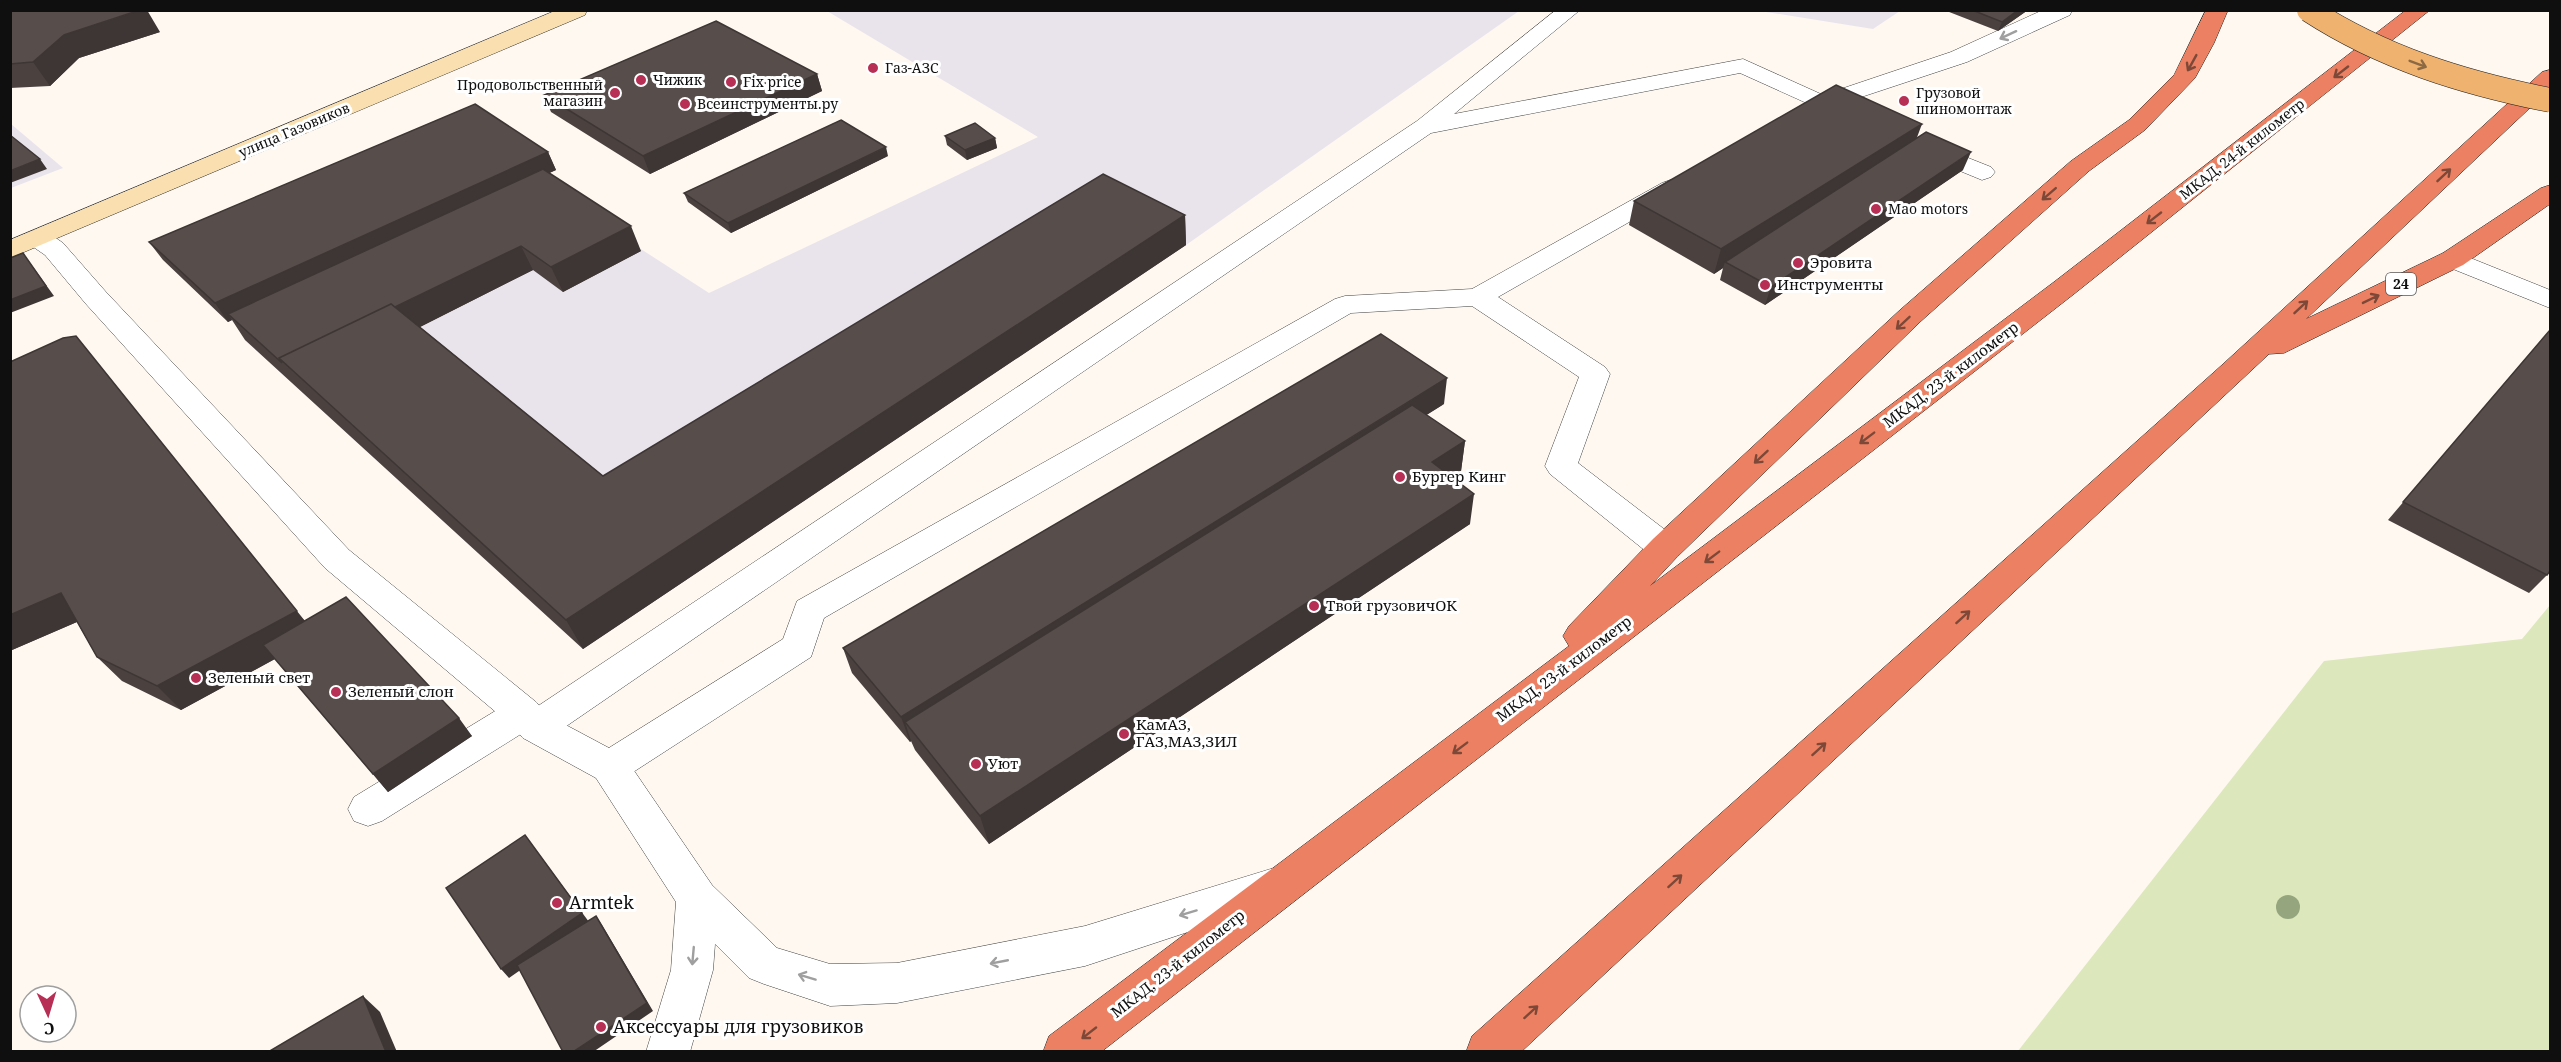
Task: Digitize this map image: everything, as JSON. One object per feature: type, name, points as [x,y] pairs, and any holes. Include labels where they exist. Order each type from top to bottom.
[{"type":"highway","points":[[1507,713],[1665,548],[1910,316],[2080,166],[2137,125],[2184,78],[2203,43],[2217,10]]},
{"type":"highway","name":"МКАД, 24-й километр","points":[[2064,288],[2420,10]]},
{"type":"highway","points":[[1488,1052],[2237,367],[2550,77]]},
{"type":"highway","name":"24","points":[[2237,367],[2453,259],[2550,193]]},
{"type":"highway","name":"МКАД, 23-й километр","points":[[1065,1052],[2064,288]]},
{"type":"main road","points":[[2309,10],[2353,36],[2427,68],[2476,83],[2550,100]]},
{"type":"street","name":"улица Газовиков","points":[[25,244],[577,10]]},
{"type":"street","points":[[368,809],[530,720],[1423,127],[1570,10]]},
{"type":"street","points":[[1812,109],[1959,57],[2061,10]]},
{"type":"street","points":[[1423,127],[1743,66],[1812,109],[1854,117]]},
{"type":"street","points":[[1897,136],[1982,172]]},
{"type":"street","points":[[610,767],[798,647],[809,609],[1345,305],[1478,297],[1697,174]]},
{"type":"street","points":[[25,244],[54,249],[104,307],[337,559],[530,720],[610,767],[697,898],[764,964],[830,984],[897,983],[1085,945],[1284,883]]},
{"type":"street","points":[[2453,259],[2550,300]]},
{"type":"street","points":[[1478,297],[1595,374],[1561,466],[1665,548]]},
{"type":"street","points":[[668,1052],[692,970],[697,898]]},
{"type":"shaded area","points":[[827,11],[1519,11],[1186,245],[583,649],[245,340],[554,193],[709,293],[1038,137]]},
{"type":"shaded area","points":[[1760,11],[1900,11],[1873,29]]},
{"type":"shaded area","points":[[11,124],[63,168],[11,188]]},
{"type":"green space","points":[[2550,605],[2550,1051],[2018,1051],[2324,661],[2522,639]]},
{"type":"building","points":[[10,10],[140,10],[64,35],[33,62],[10,64]]},
{"type":"building","points":[[1972,10],[2018,10],[2002,22]]},
{"type":"building","points":[[716,21],[817,74],[643,156],[544,95]]},
{"type":"building","points":[[1836,85],[1922,124],[1721,249],[1634,201]]},
{"type":"building","points":[[475,104],[548,152],[215,303],[149,242]]},
{"type":"building","points":[[841,120],[886,147],[728,223],[684,193]]},
{"type":"building","points":[[975,123],[995,138],[965,150],[945,136]]},
{"type":"building","points":[[1926,132],[1971,152],[1771,287],[1725,262]]},
{"type":"building","points":[[10,135],[40,159],[10,171]]},
{"type":"building","points":[[543,169],[631,226],[551,267],[521,246],[395,307],[391,304],[279,358],[282,363],[228,314]]},
{"type":"building","points":[[1103,174],[1185,215],[566,620],[279,358],[391,304],[603,476]]},
{"type":"building","points":[[23,253],[46,286],[10,300],[10,258]]},
{"type":"building","points":[[2550,330],[2550,571],[2547,575],[2403,502]]},
{"type":"building","points":[[1381,334],[1447,378],[901,717],[843,648]]},
{"type":"building","points":[[76,336],[297,611],[157,686],[97,657],[61,593],[10,615],[10,362],[63,338]]},
{"type":"building","points":[[1412,405],[1465,441],[1432,462],[1474,494],[980,816],[905,722]]},
{"type":"building","points":[[346,597],[459,718],[373,774],[263,645]]},
{"type":"building","points":[[525,835],[582,913],[501,969],[446,888]]},
{"type":"building","points":[[596,916],[647,1003],[573,1052],[563,1052],[517,965]]},
{"type":"building","points":[[363,996],[386,1052],[268,1052]]},
{"type":"place","name":"Газ-АЗС","points":[[873,68]]},
{"type":"place","name":"Чижик","points":[[641,80]]},
{"type":"place","name":"Fix price","points":[[731,82]]},
{"type":"place","name":"Продовольственный магазин","points":[[615,93]]},
{"type":"place","name":"Грузовой шиномонтаж","points":[[1904,101]]},
{"type":"place","name":"Всеинструменты.ру","points":[[685,104]]},
{"type":"place","name":"Mao motors","points":[[1876,209]]},
{"type":"place","name":"Эровита","points":[[1798,263]]},
{"type":"place","name":"Инструменты","points":[[1765,285]]},
{"type":"place","name":"Бургер Кинг","points":[[1400,477]]},
{"type":"place","name":"Твой грузовичОК","points":[[1314,606]]},
{"type":"place","name":"Зеленый свет","points":[[196,678]]},
{"type":"place","name":"Зеленый слон","points":[[336,692]]},
{"type":"place","name":"КамАЗ, ГАЗ,МАЗ,ЗИЛ","points":[[1124,734]]},
{"type":"place","name":"Уют","points":[[976,764]]},
{"type":"place","name":"Armtek","points":[[557,903]]},
{"type":"place","name":"Аксессуары для грузовиков","points":[[601,1027]]}]
